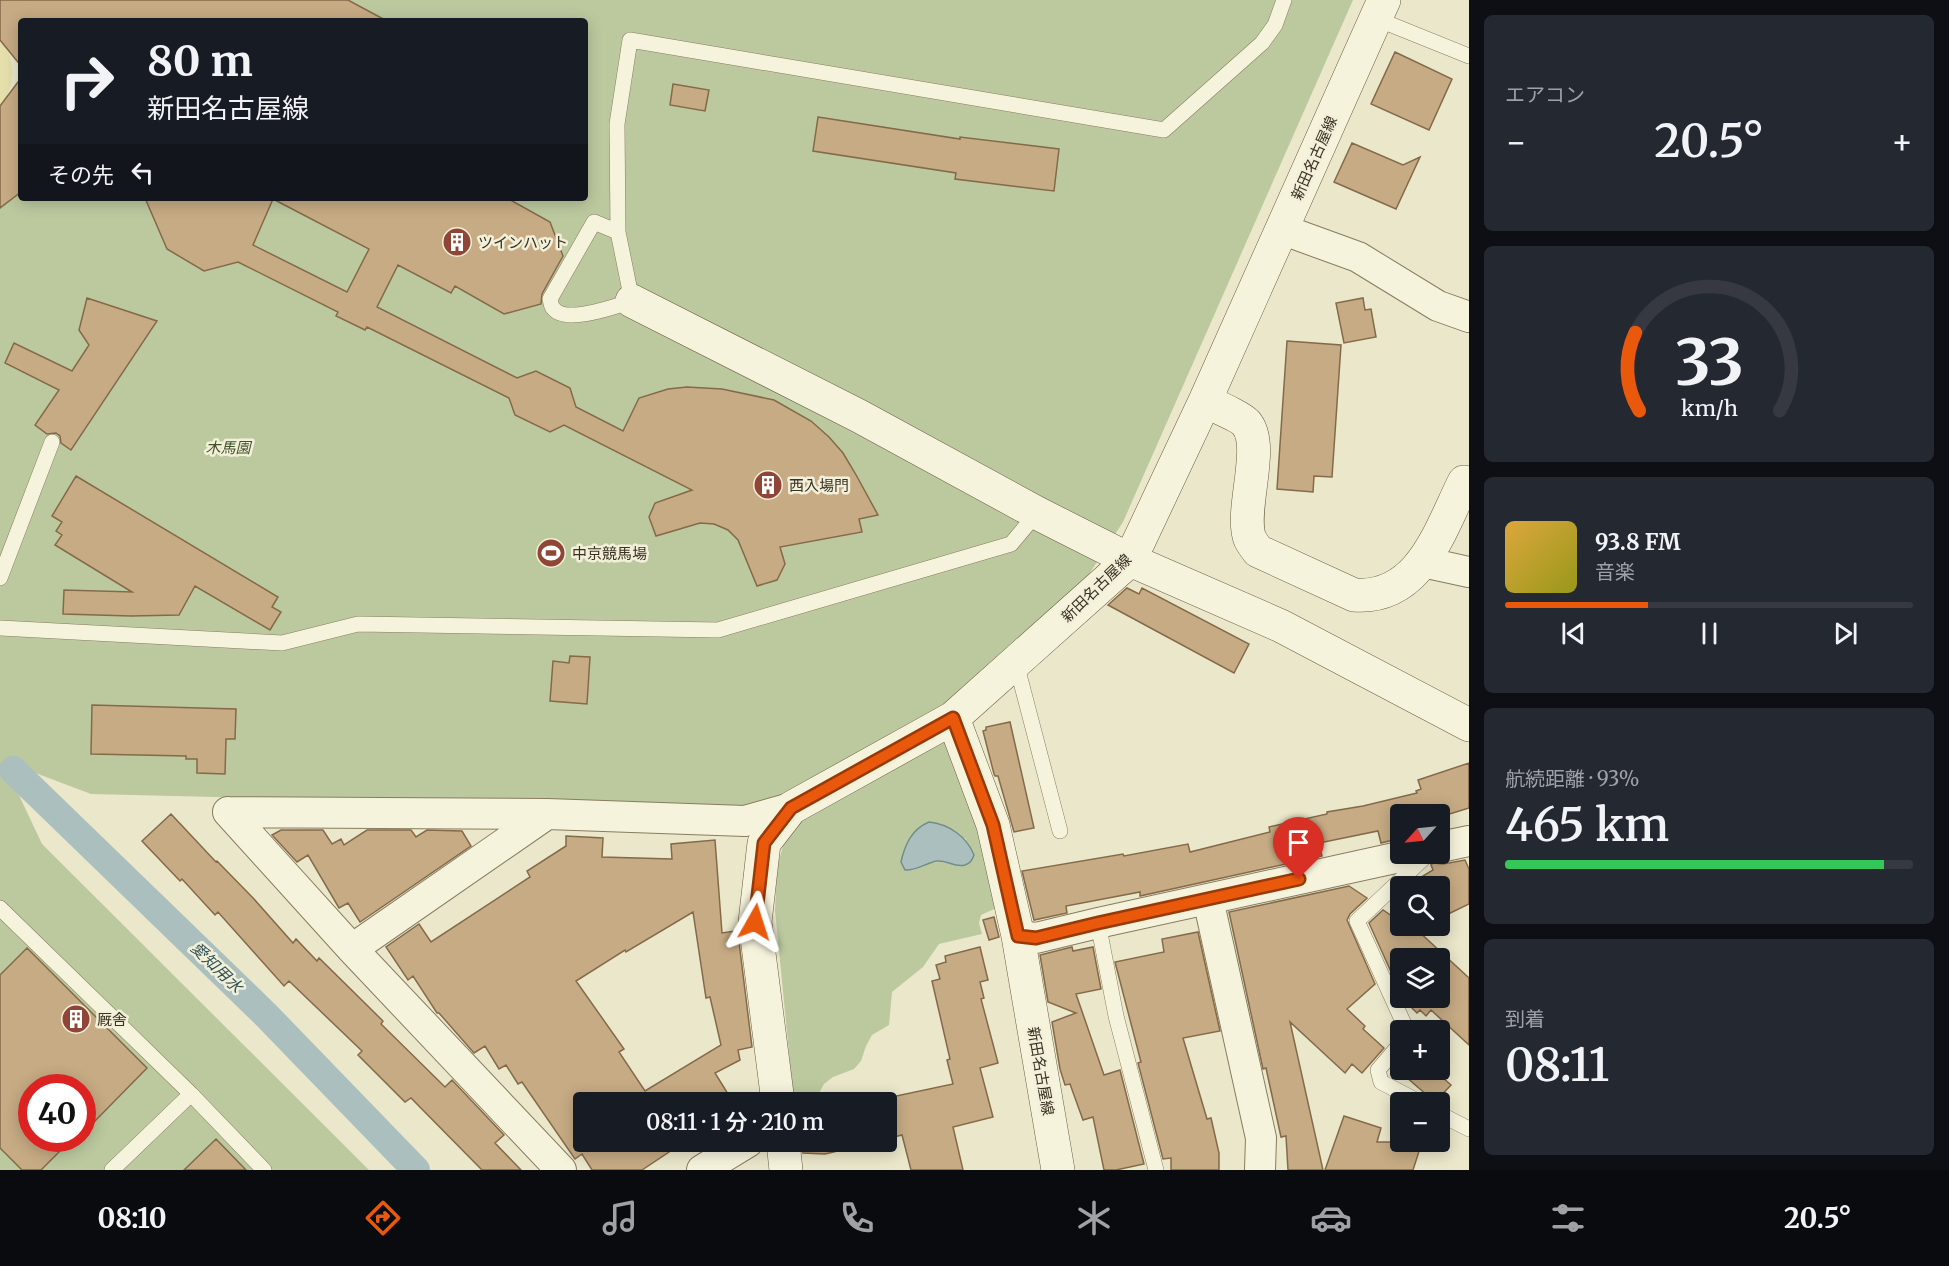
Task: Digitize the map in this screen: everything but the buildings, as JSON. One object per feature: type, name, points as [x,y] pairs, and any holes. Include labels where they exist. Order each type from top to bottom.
[{"type":"street","name":"新田名古屋線","points":[[1058,1170],[1018,936],[993,825],[953,718],[1130,560],[1205,400],[1380,9]]},
{"type":"street","points":[[1281,229],[1358,257],[1438,306],[1469,317]]},
{"type":"street","points":[[632,301],[859,416],[1037,513],[1130,560],[1281,626],[1469,725]]},
{"type":"street","points":[[1205,400],[1246,423],[1252,438],[1253,456],[1248,525],[1250,539],[1258,550],[1354,595],[1368,596],[1382,593],[1404,583],[1423,562],[1464,482]]},
{"type":"street","points":[[1423,562],[1469,572]]},
{"type":"street","points":[[561,1170],[352,949],[228,812],[547,814],[745,821],[791,808],[953,718]]},
{"type":"street","points":[[777,1092],[755,922],[764,843],[791,808]]},
{"type":"street","points":[[352,949],[547,814]]},
{"type":"street","points":[[1450,846],[1469,841]]},
{"type":"street","points":[[1018,936],[1036,938],[1390,859]]},
{"type":"street","points":[[1208,899],[1261,1138],[1260,1170]]},
{"type":"street","points":[[702,1170],[732,1152]]},
{"type":"street","points":[[784,1152],[786,1170]]},
{"type":"lane","points":[[618,232],[594,222],[550,299],[553,309],[562,315],[581,315],[632,301],[618,232],[617,124],[630,40],[1164,130],[1262,43],[1275,25],[1284,0]]},
{"type":"lane","points":[[1380,9],[1469,56]]},
{"type":"lane","points":[[0,578],[52,442]]},
{"type":"lane","points":[[0,628],[282,643],[358,624],[717,630],[1011,544],[1037,513]]},
{"type":"lane","points":[[1016,663],[1060,831]]},
{"type":"lane","points":[[1402,1020],[1357,921],[1417,864]]},
{"type":"lane","points":[[0,908],[191,1094],[264,1170]]},
{"type":"lane","points":[[1098,923],[1116,1016],[1156,1170]]},
{"type":"lane","points":[[1390,1056],[1378,1070],[1381,1082],[1400,1092]]},
{"type":"lane","points":[[112,1170],[191,1094]]},
{"type":"lane","points":[[1450,1120],[1469,1130]]},
{"type":"green space","name":"中京競馬場","points":[[233,0],[1353,0],[1123,522],[1082,585],[934,714],[762,805],[746,810],[91,794],[17,766],[9,774],[42,844],[369,1170],[0,1170],[0,206],[18,194],[18,201],[588,201],[588,18],[224,18]]},
{"type":"green space","points":[[940,739],[955,745],[1003,905],[981,915],[979,923],[982,934],[939,944],[923,967],[892,992],[889,1025],[872,1035],[861,1061],[854,1069],[833,1077],[824,1084],[820,1092],[793,1092],[775,910],[777,867],[784,843],[795,824]],"holes":[[[966,838],[957,866],[933,862],[911,871]]]},
{"type":"sand","points":[[0,40],[12,64],[12,81],[0,106]]},
{"type":"shaded area","points":[[929,822],[943,825],[962,837],[971,848],[974,855],[972,860],[961,866],[937,861],[905,870],[901,862],[907,843],[918,829]]},
{"type":"waterway","name":"愛知用水","points":[[13,770],[265,1014],[416,1170]]},
{"type":"place","name":"ツインハット","points":[[457,242]]},
{"type":"place","name":"西入場門","points":[[768,485]]},
{"type":"place","name":"中京競馬場","points":[[551,553]]},
{"type":"place","name":"厩舎","points":[[76,1019]]},
{"type":"route","points":[[755,922],[764,843],[791,808],[953,718],[993,825],[1018,936],[1036,938],[1299,879]]},
{"type":"park label","name":"木馬園","points":[[228,447]]}]
